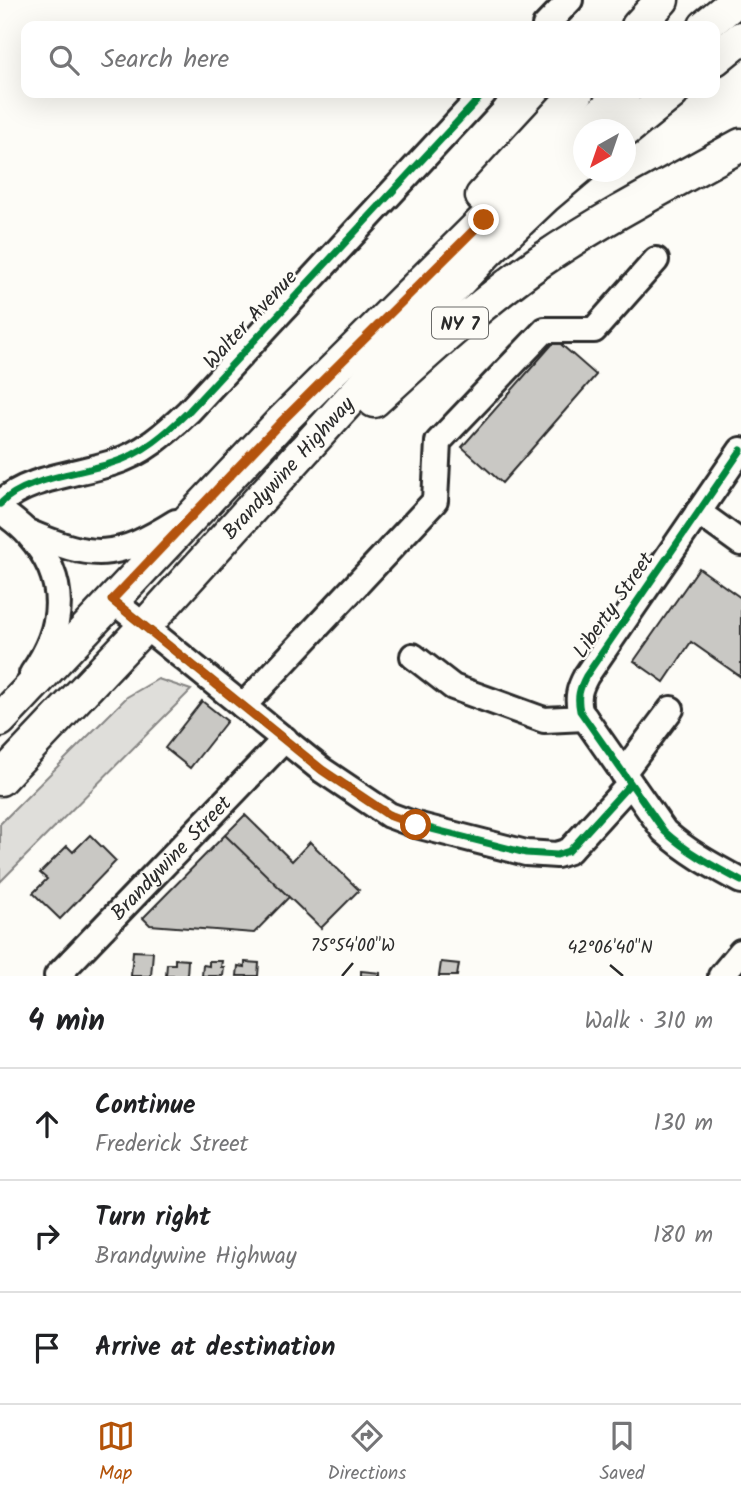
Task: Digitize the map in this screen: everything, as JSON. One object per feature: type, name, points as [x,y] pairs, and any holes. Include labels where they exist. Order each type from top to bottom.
[{"type":"main road","points":[[643,21],[662,0]]},
{"type":"main road","points":[[711,21],[737,0]]},
{"type":"main road","points":[[720,55],[741,38]]},
{"type":"main road","points":[[281,422],[445,236],[572,98]]},
{"type":"main road","name":"Brandywine Highway","points":[[3,717],[281,422],[484,220],[618,98]]},
{"type":"main road","points":[[636,121],[666,98]]},
{"type":"main road","name":"NY 7","points":[[214,549],[447,333],[541,261],[591,229],[741,145]]},
{"type":"main road","name":"Brandywine Highway","points":[[0,779],[144,627],[412,331],[487,252],[573,173]]},
{"type":"street","points":[[550,21],[570,0]]},
{"type":"street","name":"Walter Avenue","points":[[0,504],[27,486],[114,463],[159,439],[189,411],[479,98]]},
{"type":"street","points":[[243,706],[435,502],[438,442],[545,330],[594,330],[656,260]]},
{"type":"street","name":"Liberty Street","points":[[741,450],[586,676],[579,689],[578,700],[580,712],[664,831],[681,847],[741,881]]},
{"type":"street","points":[[28,533],[71,549],[107,552],[147,540],[198,509]]},
{"type":"street","points":[[0,510],[28,533],[40,548],[55,578],[59,596],[54,630],[40,664],[3,717]]},
{"type":"street","points":[[698,512],[741,543]]},
{"type":"street","points":[[112,600],[322,770],[389,815],[416,825],[526,853],[557,855],[569,851],[627,778],[671,709]]},
{"type":"street","points":[[414,656],[453,687],[535,717],[544,720],[585,718]]},
{"type":"street","name":"Brandywine Street","points":[[57,976],[285,739]]},
{"type":"street","points":[[721,976],[741,952]]},
{"type":"shaded area","points":[[158,679],[191,690],[0,882],[0,824],[127,697]]},
{"type":"building","points":[[556,340],[596,375],[502,483],[462,447]]},
{"type":"building","points":[[699,568],[741,598],[741,677],[691,642],[664,682],[634,661]]},
{"type":"building","points":[[202,701],[227,721],[190,768],[165,748]]},
{"type":"building","points":[[245,815],[292,861],[310,842],[359,890],[321,928],[225,835]]},
{"type":"building","points":[[90,835],[116,861],[60,919],[33,893],[47,879],[40,873],[67,846],[73,852]]},
{"type":"building","points":[[225,835],[289,897],[254,933],[150,925],[143,918]]},
{"type":"building","points":[[133,951],[153,952],[151,976],[131,976]]},
{"type":"building","points":[[175,959],[188,960],[187,976],[166,976],[167,964],[175,964]]},
{"type":"building","points":[[209,961],[222,961],[223,976],[202,976],[203,965],[209,966]]},
{"type":"building","points":[[245,962],[259,963],[258,976],[237,976],[238,966],[245,967]]},
{"type":"building","points":[[441,962],[459,964],[457,976],[439,976]]},
{"type":"building","points":[[361,971],[380,973],[380,976],[361,976]]},
{"type":"cycle path","points":[[0,504],[23,488],[123,459],[163,435],[189,411],[479,98]]},
{"type":"cycle path","points":[[741,450],[586,676],[580,689],[579,701],[580,711],[664,831],[691,852],[741,881]]},
{"type":"cycle path","points":[[112,600],[322,770],[389,815],[416,825],[526,853],[557,855],[569,851],[630,784]]},
{"type":"route","points":[[416,825],[389,815],[322,770],[112,600],[281,422],[484,220]]}]
